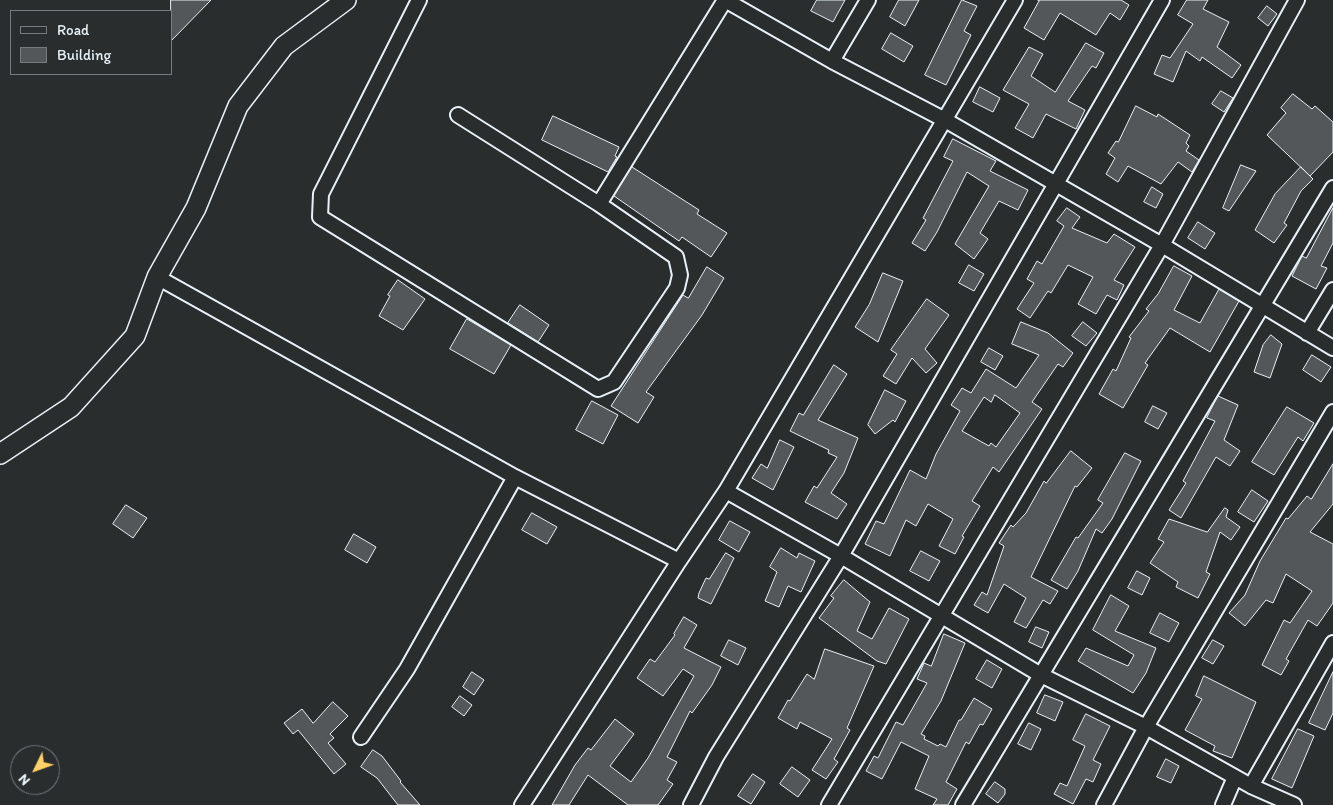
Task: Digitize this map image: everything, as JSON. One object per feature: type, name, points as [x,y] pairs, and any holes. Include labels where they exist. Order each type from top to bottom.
[{"type":"main road","points":[[0,454],[71,407],[134,336],[157,276],[196,208],[238,106],[284,46],[346,0]]},
{"type":"street","points":[[419,0],[321,194],[320,217],[598,389],[614,382],[677,288],[680,275],[676,257],[599,204],[458,115]]},
{"type":"street","points":[[599,204],[725,0],[832,61],[945,120],[1162,245],[1260,306],[1333,348]]},
{"type":"street","points":[[832,61],[868,0]]},
{"type":"street","points":[[522,805],[726,491],[1014,0]]},
{"type":"street","points":[[691,805],[716,757],[841,556],[1162,0]]},
{"type":"street","points":[[829,805],[1162,245],[1297,0]]},
{"type":"street","points":[[963,805],[1260,306],[1333,188]]},
{"type":"street","points":[[157,276],[515,477],[679,562]]},
{"type":"street","points":[[1307,333],[1333,290]]},
{"type":"street","points":[[1104,805],[1146,727],[1333,412]]},
{"type":"street","points":[[361,737],[407,668],[515,477]]},
{"type":"street","points":[[726,491],[841,556],[1040,675],[1146,727],[1235,778],[1294,805]]},
{"type":"street","points":[[1251,786],[1333,643]]},
{"type":"street","points":[[1222,805],[1235,778]]},
{"type":"building","points":[[171,0],[211,0],[172,40]]},
{"type":"building","points":[[817,0],[845,0],[833,22],[811,11]]},
{"type":"building","points":[[899,0],[919,0],[905,26],[890,17]]},
{"type":"building","points":[[962,0],[977,6],[964,31],[971,35],[946,85],[925,75]]},
{"type":"building","points":[[1038,0],[1121,0],[1129,5],[1120,20],[1110,13],[1096,35],[1060,13],[1044,40],[1024,28]]},
{"type":"building","points":[[1187,0],[1208,0],[1203,9],[1229,22],[1217,47],[1241,65],[1232,78],[1202,57],[1200,61],[1186,51],[1173,82],[1154,74],[1162,55],[1170,58],[1193,24],[1178,15]]},
{"type":"building","points":[[1267,6],[1277,14],[1268,26],[1258,18]]},
{"type":"building","points":[[891,33],[913,46],[904,62],[882,49]]},
{"type":"building","points":[[1086,43],[1104,53],[1096,68],[1092,66],[1068,101],[1085,110],[1076,129],[1046,114],[1033,138],[1015,128],[1029,104],[1003,90],[1029,47],[1043,54],[1031,76],[1055,92]]},
{"type":"building","points":[[980,87],[1000,98],[993,112],[973,102]]},
{"type":"building","points":[[1221,91],[1233,98],[1224,112],[1212,104]]},
{"type":"building","points":[[1293,94],[1312,109],[1315,106],[1333,122],[1333,152],[1310,176],[1267,135],[1286,113],[1281,108]]},
{"type":"building","points":[[1136,106],[1157,117],[1158,114],[1190,135],[1186,143],[1189,146],[1186,151],[1199,160],[1192,172],[1178,162],[1161,184],[1128,166],[1118,182],[1106,174],[1115,158],[1108,153],[1116,141],[1118,142]]},
{"type":"building","points":[[553,116],[619,147],[615,156],[617,157],[608,172],[542,140]]},
{"type":"building","points":[[953,139],[996,161],[990,171],[1028,190],[1018,210],[999,201],[980,233],[988,239],[974,259],[955,244],[989,186],[967,172],[937,232],[925,251],[912,243],[926,220],[923,218],[953,161],[944,157]]},
{"type":"building","points":[[1241,165],[1256,171],[1229,211],[1223,208]]},
{"type":"building","points":[[632,167],[699,210],[697,214],[727,233],[711,257],[682,237],[679,241],[614,196]]},
{"type":"building","points":[[1301,167],[1313,179],[1301,191],[1284,223],[1287,225],[1274,243],[1255,230],[1275,194]]},
{"type":"building","points":[[1152,187],[1163,194],[1156,208],[1144,202]]},
{"type":"building","points":[[1067,208],[1080,217],[1072,228],[1107,243],[1114,234],[1135,247],[1114,280],[1124,285],[1117,300],[1107,295],[1096,314],[1078,304],[1093,277],[1068,265],[1051,293],[1048,291],[1030,318],[1017,309],[1034,283],[1027,279],[1037,261],[1042,264],[1064,226],[1057,221]]},
{"type":"building","points":[[1333,208],[1333,243],[1321,266],[1327,268],[1316,289],[1292,276],[1302,256],[1306,258]]},
{"type":"building","points":[[1198,222],[1215,233],[1205,249],[1188,238]]},
{"type":"building","points":[[969,265],[984,274],[974,291],[959,283]]},
{"type":"building","points":[[1174,266],[1192,276],[1174,310],[1200,323],[1219,289],[1239,301],[1210,352],[1170,328],[1145,363],[1148,365],[1123,408],[1099,394],[1113,369],[1116,371],[1131,338],[1129,337],[1149,311],[1146,309],[1158,294]]},
{"type":"building","points":[[707,267],[724,278],[702,315],[646,392],[654,397],[638,423],[611,406],[683,295],[688,298]]},
{"type":"building","points":[[883,273],[903,281],[878,342],[855,327],[869,305]]},
{"type":"building","points":[[398,280],[425,299],[403,330],[379,316],[390,296],[388,295]]},
{"type":"building","points":[[927,299],[949,315],[925,349],[937,363],[926,373],[912,358],[896,384],[883,376],[897,354],[891,350]]},
{"type":"building","points":[[520,305],[549,325],[538,342],[508,323]]},
{"type":"building","points":[[467,319],[511,345],[494,374],[450,349]]},
{"type":"building","points":[[1021,322],[1048,333],[1073,353],[1063,367],[1058,364],[1032,402],[1042,409],[999,472],[993,467],[972,501],[980,506],[962,536],[964,537],[955,554],[939,546],[953,519],[928,504],[916,526],[906,520],[890,556],[865,544],[876,521],[884,524],[910,470],[926,479],[936,454],[960,411],[951,405],[962,388],[971,393],[986,369],[1016,388],[1039,355],[1012,344]],"holes":[[[995,395],[1020,413],[996,447],[991,443],[989,446],[962,431],[984,397],[991,402]]]},
{"type":"building","points":[[1083,322],[1097,333],[1086,346],[1072,336]]},
{"type":"building","points":[[1271,335],[1282,344],[1270,378],[1254,372],[1263,345]]},
{"type":"building","points":[[989,348],[1003,356],[995,370],[981,362]]},
{"type":"building","points":[[1312,355],[1331,367],[1321,382],[1303,370]]},
{"type":"building","points":[[834,365],[847,374],[818,420],[858,438],[844,473],[831,493],[847,504],[837,519],[805,502],[814,486],[817,488],[837,457],[828,453],[829,450],[790,431],[799,413],[803,415]]},
{"type":"building","points":[[885,390],[906,401],[895,422],[893,420],[875,434],[868,425]]},
{"type":"building","points":[[1218,396],[1238,405],[1224,440],[1240,451],[1230,466],[1216,457],[1181,518],[1169,510],[1186,483],[1183,481],[1215,421],[1207,418]]},
{"type":"building","points":[[592,401],[618,415],[603,444],[576,430]]},
{"type":"building","points":[[1153,406],[1167,413],[1158,429],[1145,422]]},
{"type":"building","points":[[1287,407],[1314,423],[1303,441],[1298,437],[1274,475],[1252,462]]},
{"type":"building","points":[[780,440],[794,447],[773,490],[752,478],[761,464],[767,468]]},
{"type":"building","points":[[1071,451],[1092,468],[1077,487],[1075,486],[1031,577],[1058,591],[1050,604],[1043,600],[1026,628],[1014,622],[1026,598],[1004,584],[988,613],[974,605],[982,592],[987,595],[1004,546],[999,543],[1011,525],[1013,527],[1026,513],[1044,481],[1046,483]]},
{"type":"building","points":[[1125,453],[1141,461],[1112,519],[1102,533],[1096,529],[1078,571],[1067,589],[1051,580],[1076,537],[1078,538],[1103,503],[1098,500]]},
{"type":"building","points":[[1333,464],[1333,504],[1310,532],[1333,544],[1333,603],[1317,626],[1308,620],[1286,659],[1289,661],[1281,675],[1262,665],[1284,620],[1290,623],[1312,591],[1286,574],[1273,603],[1266,600],[1245,626],[1229,613],[1245,595],[1260,561],[1286,518],[1288,519],[1307,496],[1311,499]]},
{"type":"building","points":[[1252,490],[1268,501],[1254,522],[1238,512]]},
{"type":"building","points":[[126,505],[147,518],[133,538],[113,524]]},
{"type":"building","points":[[1225,508],[1228,510],[1226,517],[1240,527],[1231,540],[1220,532],[1206,572],[1210,574],[1198,598],[1176,587],[1178,582],[1150,563],[1164,542],[1158,539],[1169,519],[1207,532]]},
{"type":"building","points":[[532,513],[557,527],[547,544],[522,530]]},
{"type":"building","points":[[730,521],[750,532],[739,552],[719,540]]},
{"type":"building","points":[[354,534],[376,547],[367,563],[345,550]]},
{"type":"building","points":[[781,548],[797,558],[799,553],[815,561],[801,592],[788,586],[779,607],[765,601],[777,572],[770,567]]},
{"type":"building","points":[[921,551],[940,561],[929,581],[910,571]]},
{"type":"building","points":[[726,553],[734,558],[711,604],[698,598],[699,593],[706,578],[709,579]]},
{"type":"building","points":[[1137,571],[1150,578],[1142,595],[1128,588]]},
{"type":"building","points":[[844,580],[870,602],[857,631],[872,639],[889,608],[909,619],[886,664],[877,661],[819,618],[834,598],[831,596]]},
{"type":"building","points":[[1111,595],[1129,606],[1115,631],[1156,648],[1146,673],[1133,693],[1078,661],[1086,648],[1128,666],[1134,655],[1093,630]]},
{"type":"building","points":[[1160,613],[1179,623],[1169,642],[1150,633]]},
{"type":"building","points":[[684,617],[697,625],[684,648],[721,667],[712,685],[692,713],[690,711],[667,757],[677,762],[667,780],[673,784],[658,805],[628,805],[588,775],[569,805],[552,805],[575,765],[588,748],[591,750],[615,719],[634,734],[610,766],[631,782],[648,758],[694,676],[683,669],[663,696],[637,678],[650,659],[655,662],[675,635]]},
{"type":"building","points":[[1036,627],[1049,632],[1042,648],[1029,642]]},
{"type":"building","points":[[944,634],[965,643],[941,701],[921,734],[925,736],[924,739],[938,746],[940,744],[946,747],[959,720],[961,720],[974,698],[992,709],[983,725],[980,724],[969,744],[966,742],[946,782],[957,789],[948,805],[933,805],[937,799],[915,789],[929,756],[901,742],[882,779],[866,771],[874,756],[878,758],[896,722],[903,725],[927,683],[917,679],[924,663],[931,666]]},
{"type":"building","points":[[729,640],[746,648],[738,665],[721,656]]},
{"type":"building","points":[[1213,640],[1224,646],[1213,664],[1202,658]]},
{"type":"building","points":[[825,649],[874,666],[847,728],[850,730],[834,759],[838,762],[826,779],[812,770],[832,739],[800,722],[797,729],[778,718],[788,700],[790,701],[807,674],[814,679]]},
{"type":"building","points":[[987,660],[1002,669],[992,688],[976,679]]},
{"type":"building","points":[[472,672],[484,680],[474,695],[463,687]]},
{"type":"building","points":[[1333,672],[1333,713],[1325,730],[1309,723]]},
{"type":"building","points":[[1204,676],[1256,702],[1232,758],[1213,751],[1215,746],[1185,730],[1202,699],[1196,696]]},
{"type":"building","points":[[1045,695],[1063,702],[1055,721],[1037,713]]},
{"type":"building","points":[[460,696],[472,705],[464,716],[452,707]]},
{"type":"building","points":[[333,702],[348,716],[330,734],[334,738],[328,743],[346,764],[334,774],[298,730],[293,734],[284,723],[302,709],[313,723]]},
{"type":"building","points":[[1086,714],[1110,726],[1093,760],[1101,764],[1093,782],[1086,779],[1073,804],[1054,794],[1060,783],[1067,786],[1085,746],[1073,740]]},
{"type":"building","points":[[1029,723],[1041,729],[1031,750],[1018,744]]},
{"type":"building","points":[[1298,729],[1314,736],[1292,788],[1272,779]]},
{"type":"building","points":[[373,750],[382,756],[400,782],[420,805],[398,805],[377,778],[361,767]]},
{"type":"building","points":[[1166,759],[1179,766],[1171,783],[1157,777]]},
{"type":"building","points":[[792,767],[810,780],[798,797],[780,784]]},
{"type":"building","points":[[753,774],[765,782],[751,804],[738,796]]},
{"type":"building","points":[[995,782],[1005,789],[1005,794],[998,803],[986,794]]}]
